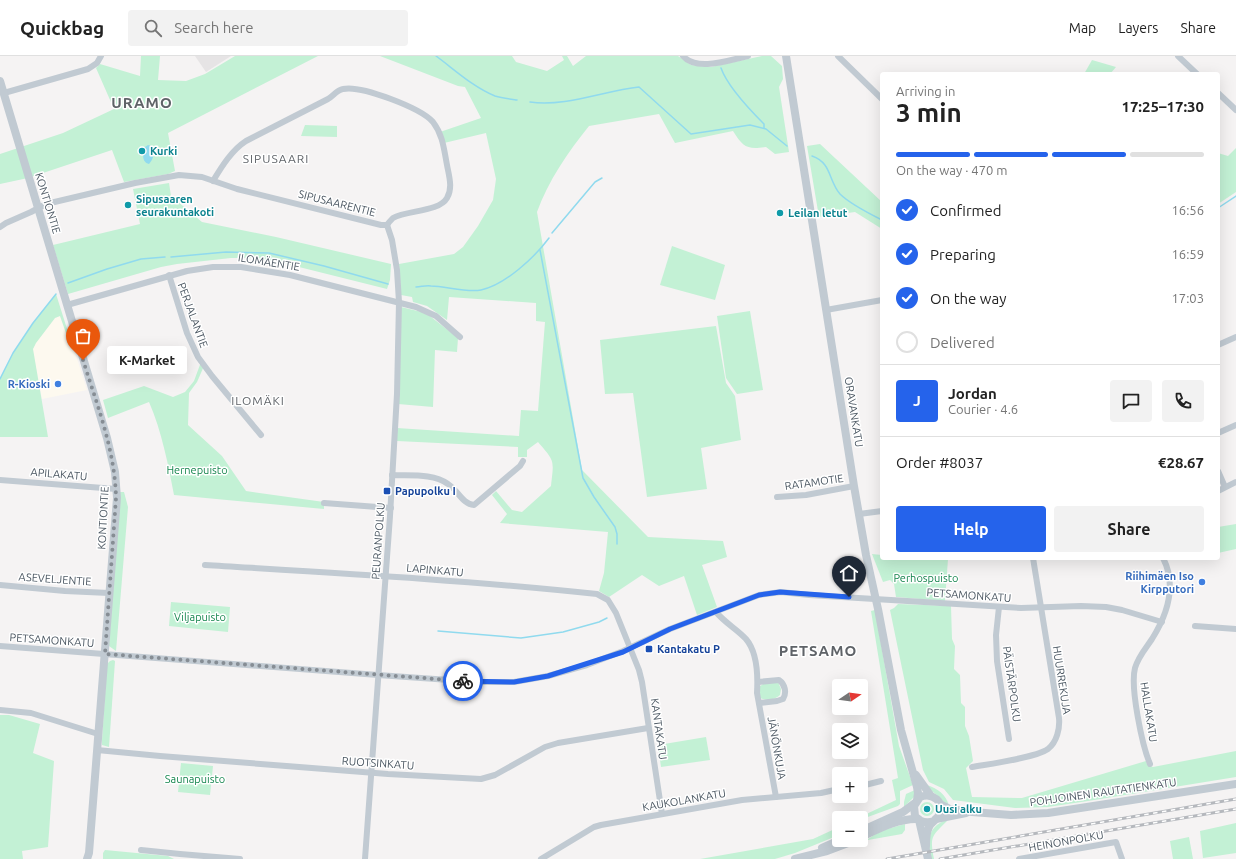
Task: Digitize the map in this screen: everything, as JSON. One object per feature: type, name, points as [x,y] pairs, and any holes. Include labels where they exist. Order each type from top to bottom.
[{"type":"street","points":[[4,93],[88,68],[97,63],[101,56]]},
{"type":"street","points":[[683,56],[692,63],[699,64],[748,56]]},
{"type":"street","name":"ORAVANKATU","points":[[786,56],[854,486],[901,730],[918,793],[916,801]]},
{"type":"street","points":[[838,56],[880,97]]},
{"type":"street","points":[[1178,56],[1196,72]]},
{"type":"street","name":"KONTIONTIE","points":[[0,80],[107,438],[115,472],[116,489],[90,857]]},
{"type":"street","name":"SIPUSAARENTIE","points":[[0,227],[46,204],[179,175],[193,176],[237,189],[381,225],[387,225],[397,216],[435,206],[445,201],[450,191],[442,139],[432,122],[425,115],[413,109],[365,90],[352,88],[338,90],[328,99],[238,146],[213,181]]},
{"type":"street","points":[[1220,95],[1236,110]]},
{"type":"street","name":"PEURANPOLKU","points":[[365,859],[386,576],[397,394],[397,270],[392,240],[387,225]]},
{"type":"street","name":"ILOMÄENTIE","points":[[67,305],[169,275],[213,268],[241,267],[290,275],[416,307],[436,316],[460,337]]},
{"type":"street","name":"PERJALANTIE","points":[[169,275],[187,333],[198,357],[261,435]]},
{"type":"street","points":[[826,310],[880,300]]},
{"type":"street","points":[[1220,344],[1236,337]]},
{"type":"street","points":[[1220,432],[1236,425]]},
{"type":"street","points":[[392,475],[440,479],[452,487],[467,503],[474,505],[520,466],[523,461]]},
{"type":"street","points":[[1220,476],[1225,487]]},
{"type":"street","name":"APILAKATU","points":[[0,480],[116,489]]},
{"type":"street","points":[[1220,490],[1236,482]]},
{"type":"street","name":"RATAMOTIE","points":[[777,497],[806,495],[854,486]]},
{"type":"street","points":[[324,503],[390,508]]},
{"type":"street","points":[[859,514],[880,511]]},
{"type":"street","name":"HUURREKUJA","points":[[972,767],[1035,754],[1048,749],[1057,736],[1060,725],[1033,560]]},
{"type":"street","name":"HALLAKATU","points":[[1150,764],[1146,755],[1133,690],[1134,675],[1135,667],[1139,658],[1162,622],[1167,609],[1170,586],[1168,572],[1164,560]]},
{"type":"street","name":"LAPINKATU","points":[[205,565],[386,576],[596,594],[608,600],[616,613],[630,649]]},
{"type":"street","name":"ASEVELJENTIE","points":[[0,585],[65,591],[109,593]]},
{"type":"street","name":"PETSAMONKATU","points":[[0,646],[378,675],[484,682],[514,682],[548,676],[587,665],[630,649],[670,629],[749,598],[775,593],[1021,608],[1081,606],[1106,607],[1122,610],[1162,622]]},
{"type":"street","name":"PÄISTÄRPOLKU","points":[[1000,607],[996,635],[997,661],[1009,739]]},
{"type":"street","name":"JÄNÖNKUJA","points":[[716,612],[722,620],[746,640],[751,647],[755,662],[759,703],[776,797]]},
{"type":"street","points":[[1195,626],[1236,629]]},
{"type":"street","name":"KANTAKATU","points":[[630,649],[639,670],[642,682],[662,814]]},
{"type":"street","name":"JÄNÖNKUJA","points":[[758,682],[779,680],[782,682],[785,692],[783,699],[759,703]]},
{"type":"street","points":[[0,710],[31,713],[98,734]]},
{"type":"street","name":"RUOTSINKATU","points":[[97,750],[135,755],[481,779],[495,775],[545,747],[558,743],[648,728]]},
{"type":"street","name":"ORAVANKATU","points":[[912,769],[931,796]]},
{"type":"street","points":[[868,785],[881,782]]},
{"type":"street","name":"POHJOINEN RAUTATIENKATU","points":[[940,804],[950,809],[972,812],[1011,814],[1048,813],[1236,784]]},
{"type":"street","name":"KAUKOLANKATU","points":[[541,859],[594,827],[721,804],[832,791]]},
{"type":"street","points":[[868,828],[906,810],[923,796],[931,796],[940,804],[940,813],[928,829],[926,846]]},
{"type":"street","points":[[916,801],[914,811],[926,846],[928,859]]},
{"type":"street","name":"POHJOINEN RAUTATIENKATU","points":[[935,820],[972,812]]},
{"type":"street","points":[[868,834],[903,821],[918,820],[926,823],[935,820]]},
{"type":"street","name":"HEINONPOLKU","points":[[1018,859],[1116,842],[1122,859]]},
{"type":"street","points":[[805,856],[832,844]]},
{"type":"street","points":[[795,859],[838,847]]},
{"type":"street","points":[[141,850],[180,857],[240,859]]},
{"type":"shaded area","points":[[195,56],[231,56],[206,72]]},
{"type":"shaded area","points":[[60,316],[66,333],[73,346],[87,390],[42,399],[32,347],[55,318]]},
{"type":"green space","points":[[141,56],[160,56],[158,80],[186,81],[205,74],[235,56],[318,56],[168,133],[175,171],[168,174],[124,182],[112,150],[28,178],[0,184],[0,154],[63,133],[114,109],[96,68],[100,64],[140,76]]},
{"type":"green space","points":[[380,56],[512,56],[516,62],[547,71],[564,60],[562,56],[567,56],[573,66],[586,56],[678,56],[691,65],[711,67],[762,56],[771,56],[782,66],[783,79],[779,87],[789,152],[775,154],[766,147],[754,148],[746,146],[740,141],[733,131],[675,143],[659,114],[589,126],[559,167],[537,212],[582,470],[648,537],[723,541],[727,557],[702,565],[717,607],[697,615],[684,576],[659,586],[642,575],[609,597],[599,591],[604,573],[608,532],[500,523],[507,514],[492,495],[496,491],[512,510],[522,512],[551,486],[553,471],[552,461],[538,442],[527,450],[527,457],[518,457],[518,447],[397,441],[397,428],[519,436],[521,410],[538,411],[545,322],[536,321],[536,303],[449,297],[447,320],[427,306],[413,302],[412,297],[401,295],[399,264],[454,254],[463,247],[478,226],[493,200],[496,179],[486,133],[444,143],[440,132],[481,118],[465,87],[458,86]]},
{"type":"green space","points":[[1092,60],[1116,67],[1112,72],[1085,72]]},
{"type":"green space","points":[[305,125],[337,126],[337,137],[301,136]]},
{"type":"green space","points":[[820,144],[880,200],[880,228],[855,212],[819,217],[807,146]]},
{"type":"green space","points":[[1236,148],[1236,192],[1220,203],[1220,154],[1228,156]]},
{"type":"green space","points":[[169,183],[171,196],[202,222],[276,237],[391,264],[390,280],[387,289],[257,258],[231,258],[161,267],[68,294],[53,245],[140,224],[133,189]]},
{"type":"green space","points":[[672,246],[725,265],[715,300],[660,285]]},
{"type":"green space","points":[[56,294],[68,332],[66,333],[60,316],[55,318],[33,349],[48,437],[0,437],[0,379],[13,353],[33,323]]},
{"type":"green space","points":[[401,307],[426,313],[458,338],[457,352],[435,350],[433,407],[398,404]]},
{"type":"green space","points":[[750,311],[763,390],[737,394],[726,378],[717,316]]},
{"type":"green space","points":[[716,326],[726,383],[735,396],[741,440],[701,448],[707,489],[647,497],[633,393],[605,394],[600,340]]},
{"type":"green space","name":"Hernepuisto","points":[[201,362],[204,366],[197,382],[189,393],[188,425],[222,456],[246,491],[324,502],[324,509],[174,495],[161,436],[149,402],[108,418],[103,400],[144,386],[173,397],[185,392],[194,381]]},
{"type":"green space","points":[[120,492],[124,492],[128,507],[116,651],[109,646]]},
{"type":"green space","points":[[1236,524],[1236,549],[1220,553],[1220,527]]},
{"type":"green space","name":"Perhospuisto","points":[[872,554],[880,555],[880,560],[948,560],[945,601],[896,597],[894,584],[890,580],[883,582]]},
{"type":"green space","name":"Viljapuisto","points":[[171,602],[230,607],[228,632],[169,626]]},
{"type":"green space","points":[[898,604],[951,606],[952,639],[955,646],[954,669],[960,675],[961,703],[965,707],[965,726],[969,736],[973,761],[966,768],[972,797],[1022,798],[1146,761],[1147,764],[1153,767],[1236,751],[1236,777],[1048,807],[1015,808],[953,800],[944,789],[929,782],[923,770],[890,610]]},
{"type":"green space","points":[[875,610],[899,746],[913,785],[900,791],[900,804],[898,806],[868,817],[868,813],[896,800],[892,780],[898,778],[871,611]]},
{"type":"green space","points":[[113,660],[115,661],[109,747],[102,745],[102,740],[107,664]]},
{"type":"green space","points":[[778,682],[781,689],[780,695],[771,700],[760,698],[759,687],[763,684]]},
{"type":"green space","points":[[0,715],[9,715],[40,724],[33,753],[54,761],[48,847],[22,851],[23,859],[0,859]]},
{"type":"green space","points":[[706,737],[710,760],[661,767],[658,745]]},
{"type":"green space","name":"Saunapuisto","points":[[181,763],[213,766],[210,795],[178,792]]},
{"type":"green space","points":[[927,785],[941,792],[946,798],[949,806],[931,791]]},
{"type":"green space","points":[[915,790],[914,797],[904,807],[906,794]]},
{"type":"green space","points":[[927,802],[932,804],[934,809],[932,814],[927,816],[922,814],[920,809],[922,804]]},
{"type":"green space","points":[[946,820],[947,821],[933,837],[932,846],[934,859],[930,859],[929,841],[932,831],[940,823]]},
{"type":"green space","points":[[1236,823],[1236,853],[1203,858],[1200,831]]},
{"type":"green space","points":[[905,824],[905,830],[902,834],[868,840],[880,831]]},
{"type":"green space","points":[[832,830],[832,838],[795,853],[775,859],[700,859],[813,839]]},
{"type":"green space","points":[[1189,837],[1193,859],[1173,859],[1170,841]]},
{"type":"green space","points":[[105,850],[168,856],[174,859],[103,859],[103,853]]},
{"type":"water","points":[[148,145],[151,146],[153,151],[153,158],[149,164],[146,163],[143,157],[145,147]]},
{"type":"waterway","points":[[436,56],[472,83],[487,92],[498,97],[517,100]]},
{"type":"waterway","points":[[721,68],[728,82],[746,105],[764,124],[764,128]]},
{"type":"waterway","points":[[530,102],[544,103],[571,101],[639,87],[691,134],[750,125],[766,129],[787,146]]},
{"type":"waterway","points":[[812,156],[818,159],[826,167],[836,189],[840,194],[854,205],[880,219]]},
{"type":"waterway","points":[[552,233],[595,182],[602,178]]},
{"type":"waterway","points":[[1220,207],[1236,196]]},
{"type":"waterway","points":[[416,287],[429,286],[475,291],[490,287],[519,269],[549,238]]},
{"type":"waterway","points":[[540,250],[583,478],[615,527],[617,544]]},
{"type":"waterway","points":[[171,257],[226,252],[269,253],[324,266],[388,284]]},
{"type":"waterway","points":[[68,283],[141,259],[165,257]]},
{"type":"waterway","points":[[0,379],[13,353],[33,323],[56,294]]},
{"type":"waterway","points":[[438,631],[521,638],[563,632],[599,622],[607,618]]},
{"type":"railway","points":[[887,859],[1236,799]]},
{"type":"railway","points":[[940,859],[1236,809]]},
{"type":"way so far","points":[[83,360],[107,438],[116,482],[105,654],[463,681]]},
{"type":"place","name":"Kurki","points":[[142,151]]},
{"type":"place","name":"Sipusaaren seurakuntakoti","points":[[128,205]]},
{"type":"place","name":"Leilan letut","points":[[780,213]]},
{"type":"place","name":"K-Market","points":[[83,360]]},
{"type":"place","name":"R-Kioski","points":[[58,384]]},
{"type":"place","name":"Papupolku I","points":[[387,491]]},
{"type":"place","name":"Riihimäen Iso Kirpputori","points":[[1202,582]]},
{"type":"place","name":"Kantakatu P","points":[[649,649]]},
{"type":"place","name":"Uusi alku","points":[[927,809]]},
{"type":"district","name":"URAMO","points":[[142,103]]},
{"type":"district","name":"SIPUSAARI","points":[[276,159]]},
{"type":"district","name":"ILOMÄKI","points":[[258,401]]},
{"type":"district","name":"PETSAMO","points":[[818,651]]},
{"type":"route","points":[[463,681],[498,683],[530,680],[587,665],[630,649],[670,629],[759,595],[780,592],[849,597]]}]
